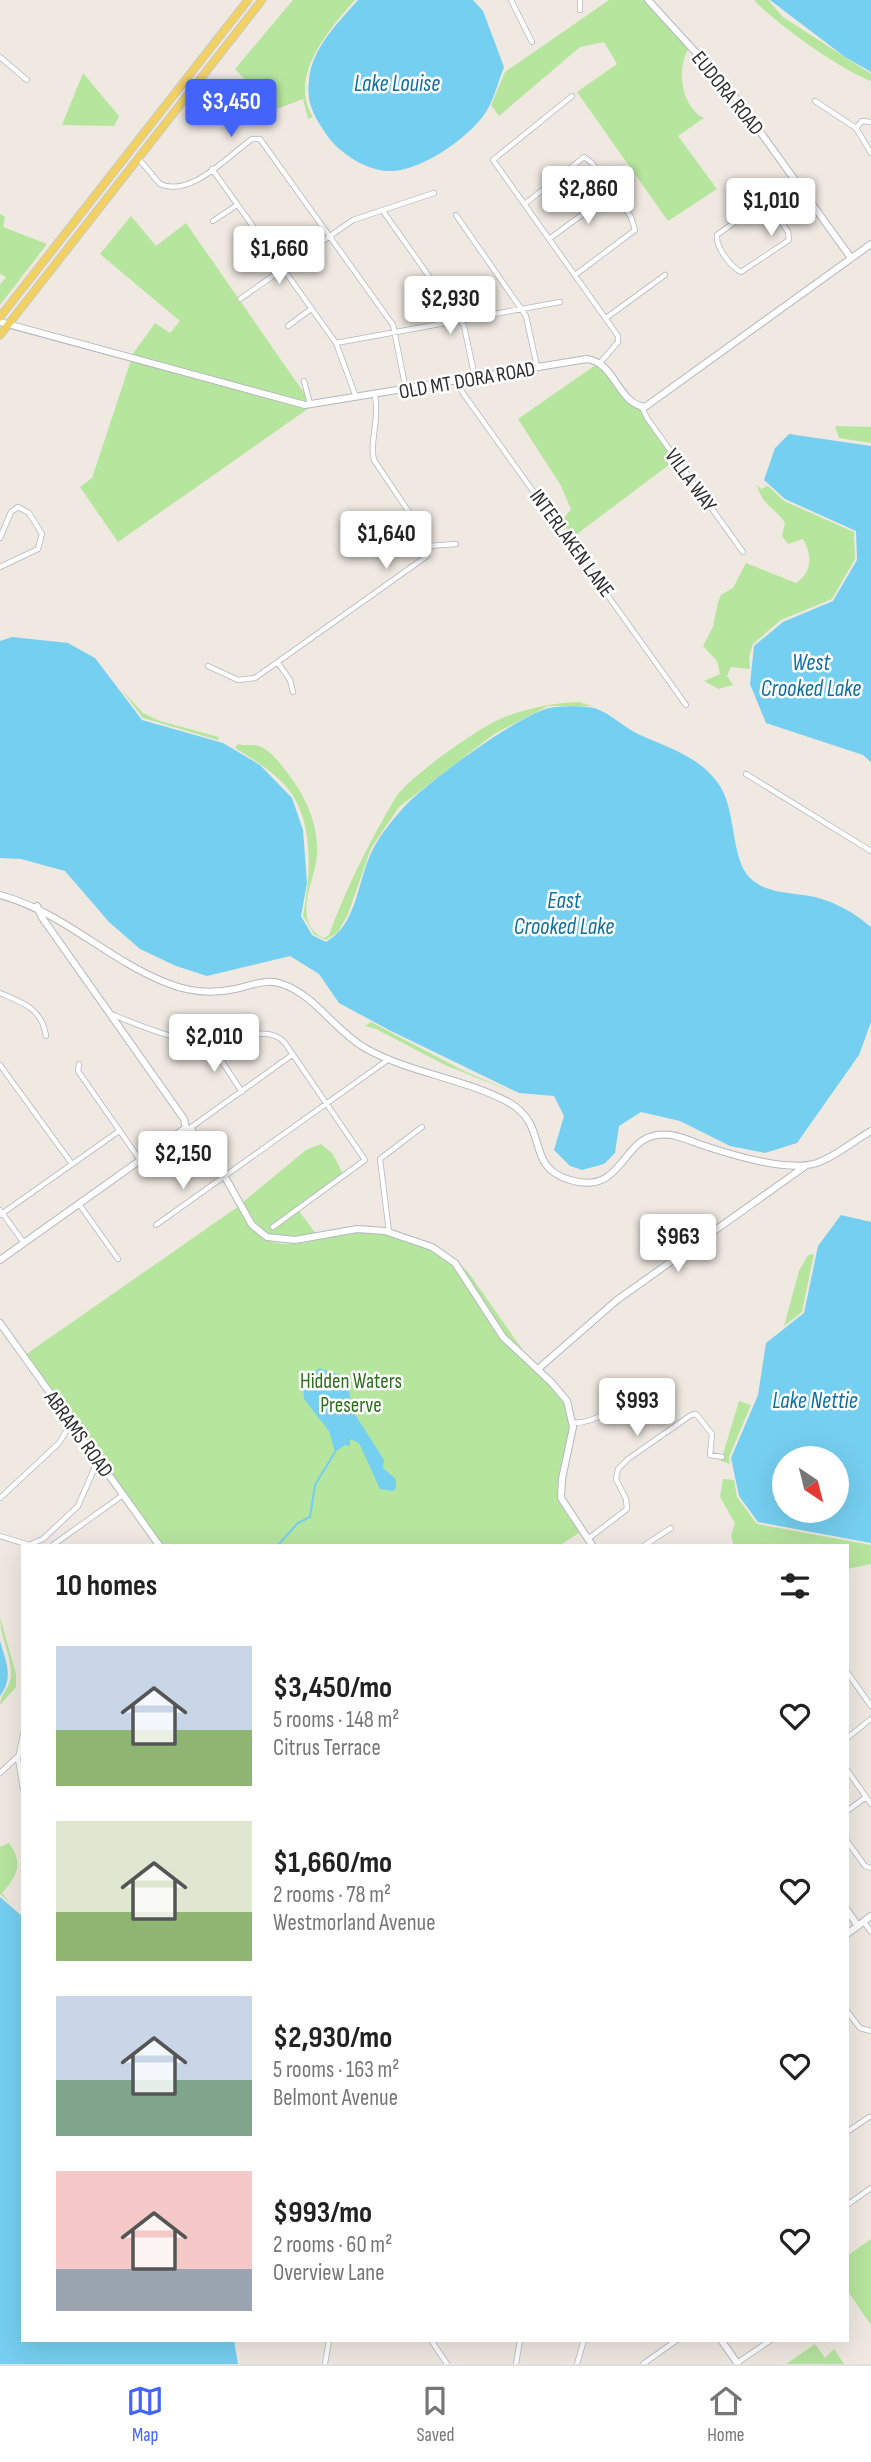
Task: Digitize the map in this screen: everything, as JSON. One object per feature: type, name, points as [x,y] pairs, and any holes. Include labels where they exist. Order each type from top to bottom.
[{"type":"main road","points":[[0,317],[248,0]]},
{"type":"main road","points":[[0,335],[4,323],[121,180],[262,0]]},
{"type":"main road","points":[[138,158],[147,128]]},
{"type":"main road","points":[[121,180],[130,150]]},
{"type":"street","points":[[511,0],[532,42]]},
{"type":"street","points":[[580,0],[580,10]]},
{"type":"street","name":"EUDORA ROAD","points":[[648,0],[730,90],[851,258]]},
{"type":"street","points":[[0,57],[27,80]]},
{"type":"street","points":[[572,96],[493,160],[606,318],[619,341],[600,363],[630,401],[642,407],[658,400],[871,244]]},
{"type":"street","points":[[815,101],[856,128],[871,153]]},
{"type":"street","points":[[856,128],[862,121],[871,122]]},
{"type":"street","points":[[138,158],[155,181],[170,188],[187,184],[252,139],[259,138],[397,333],[407,391]]},
{"type":"street","points":[[526,204],[584,157],[592,163],[636,225],[635,230],[575,275]]},
{"type":"street","points":[[212,169],[336,343],[357,399]]},
{"type":"street","points":[[765,199],[789,237],[786,243],[741,272],[717,243],[717,235],[765,199],[794,179]]},
{"type":"street","points":[[549,239],[612,192]]},
{"type":"street","points":[[240,299],[353,220],[434,193]]},
{"type":"street","points":[[214,221],[237,205]]},
{"type":"street","points":[[383,211],[464,326],[475,378]]},
{"type":"street","points":[[456,215],[523,310],[531,329],[537,367]]},
{"type":"street","points":[[606,318],[665,275]]},
{"type":"street","points":[[336,343],[560,302]]},
{"type":"street","points":[[288,326],[311,309]]},
{"type":"street","name":"OLD MT DORA ROAD","points":[[4,323],[281,400],[310,405],[407,391],[578,360],[600,363]]},
{"type":"street","points":[[304,381],[310,405]]},
{"type":"street","name":"INTERLAKEN LANE","points":[[456,382],[687,705]]},
{"type":"street","points":[[208,666],[245,681],[278,663],[427,556],[429,545],[374,460],[372,449],[378,418],[375,396]]},
{"type":"street","name":"VILLA WAY","points":[[642,407],[647,418],[743,552]]},
{"type":"street","points":[[0,538],[11,512],[22,507],[38,524],[43,538],[38,549],[0,567]]},
{"type":"street","points":[[429,545],[456,544]]},
{"type":"street","points":[[278,663],[290,681],[293,692]]},
{"type":"street","points":[[746,774],[871,850]]},
{"type":"street","points":[[0,895],[37,906],[119,958],[178,987],[219,992],[270,982],[291,988],[354,1041],[390,1059],[514,1106],[533,1124],[538,1152],[547,1166],[570,1180],[590,1183],[609,1176],[640,1142],[665,1134],[734,1155],[806,1166]]},
{"type":"street","points":[[37,906],[41,916],[188,1128],[225,1177],[252,1225],[272,1239],[309,1239],[357,1229],[389,1232],[432,1247],[455,1263],[503,1337],[538,1368],[567,1401],[573,1423],[560,1492],[565,1507],[590,1542],[627,1509],[626,1499],[616,1479],[621,1465],[691,1415],[696,1414],[712,1434],[710,1455],[722,1457]]},
{"type":"street","points":[[0,993],[34,1010],[41,1018],[46,1036]]},
{"type":"street","points":[[111,1014],[166,1036],[209,1042],[274,1034],[281,1039],[365,1160],[273,1227]]},
{"type":"street","points":[[209,1042],[242,1092]]},
{"type":"street","points":[[0,1259],[292,1055]]},
{"type":"street","points":[[156,1225],[390,1059]]},
{"type":"street","points":[[79,1064],[78,1071],[140,1160]]},
{"type":"street","points":[[0,1065],[72,1164]]},
{"type":"street","points":[[389,1232],[380,1158],[422,1127]]},
{"type":"street","points":[[23,1243],[1,1213],[119,1131]]},
{"type":"street","points":[[538,1368],[617,1300],[806,1166],[829,1158],[871,1131]]},
{"type":"street","points":[[79,1204],[118,1259]]},
{"type":"street","name":"ABRAMS ROAD","points":[[0,1323],[158,1544]]},
{"type":"street","points":[[573,1423],[595,1419],[628,1396],[636,1385]]},
{"type":"street","points":[[0,1498],[59,1443],[71,1423]]},
{"type":"street","points":[[31,1544],[43,1539],[75,1510],[98,1460]]},
{"type":"street","points":[[54,1544],[123,1495]]},
{"type":"street","points":[[647,1544],[671,1528]]},
{"type":"street","points":[[0,1536],[26,1544]]},
{"type":"street","points":[[849,1675],[871,1706]]},
{"type":"street","points":[[849,1736],[871,1719]]},
{"type":"street","points":[[21,1745],[21,1772]]},
{"type":"street","points":[[0,1773],[19,1756]]},
{"type":"street","points":[[849,1773],[871,1804]]},
{"type":"street","points":[[849,1810],[866,1797]]},
{"type":"street","points":[[849,1844],[865,1866],[871,1868]]},
{"type":"street","points":[[849,1912],[871,1932]]},
{"type":"street","points":[[849,1933],[871,1916]]},
{"type":"street","points":[[849,2014],[860,2028],[871,2031]]},
{"type":"street","points":[[849,2131],[869,2117]]},
{"type":"street","points":[[849,2204],[871,2188]]},
{"type":"street","points":[[325,2364],[329,2342]]},
{"type":"street","points":[[432,2342],[447,2364]]},
{"type":"street","points":[[516,2364],[520,2342]]},
{"type":"street","points":[[577,2364],[583,2342]]},
{"type":"street","points":[[643,2364],[674,2342]]},
{"type":"street","points":[[722,2342],[738,2363],[768,2342]]},
{"type":"green space","points":[[293,0],[355,0],[334,24],[308,70],[306,102],[313,117],[308,119],[303,99],[274,110],[235,69]]},
{"type":"green space","points":[[609,0],[645,0],[689,48],[683,66],[683,86],[690,105],[704,118],[678,136],[717,189],[668,221],[577,92],[617,64],[604,42],[580,47],[499,116],[491,105],[505,72]]},
{"type":"green space","points":[[754,0],[768,0],[783,17],[871,74],[871,81],[809,45]]},
{"type":"green space","points":[[83,73],[119,116],[114,126],[62,125]]},
{"type":"green space","points":[[0,214],[5,217],[3,227],[47,244],[0,305],[0,285],[6,277],[0,274]]},
{"type":"green space","points":[[131,216],[156,246],[186,223],[311,403],[132,355],[155,323],[170,333],[180,321],[100,254]]},
{"type":"green space","points":[[131,360],[309,408],[118,542],[80,487],[92,478]]},
{"type":"green space","points":[[597,364],[628,403],[642,409],[678,458],[573,537],[561,522],[571,509],[560,484],[518,419]]},
{"type":"green space","points":[[835,426],[871,427],[871,443],[839,438]]},
{"type":"green space","points":[[757,485],[761,489],[768,486],[784,501],[854,532],[855,559],[832,599],[781,620],[753,644],[749,657],[750,669],[731,667],[727,676],[733,685],[719,689],[704,681],[720,674],[717,661],[703,646],[713,627],[721,595],[733,588],[746,563],[796,583],[806,574],[808,568],[808,551],[803,539],[788,544],[782,536],[785,523],[762,498]]},
{"type":"green space","points":[[121,689],[143,713],[160,721],[219,737],[218,740],[143,718]]},
{"type":"green space","points":[[579,702],[592,706],[548,706],[494,734],[399,807],[371,848],[348,914],[338,932],[326,940],[314,934],[303,916],[309,856],[300,810],[289,789],[268,770],[235,748],[238,744],[259,746],[271,753],[305,800],[317,844],[306,912],[314,931],[324,938],[329,935],[350,883],[385,816],[394,800],[412,780],[457,745],[496,721],[536,707]]},
{"type":"green space","points":[[371,1022],[464,1071],[515,1093],[445,1065],[376,1029],[365,1026]]},
{"type":"green space","points":[[321,1144],[333,1154],[343,1174],[306,1202],[299,1211],[317,1235],[291,1238],[264,1231],[242,1203],[306,1150]]},
{"type":"green space","name":"Hidden Waters Preserve","points":[[239,1206],[256,1233],[275,1243],[297,1244],[365,1231],[406,1239],[443,1256],[460,1272],[502,1339],[543,1377],[560,1398],[570,1423],[570,1432],[559,1478],[558,1496],[579,1533],[562,1544],[161,1544],[25,1355]]},
{"type":"green space","points":[[814,1254],[802,1312],[784,1326],[799,1271],[808,1255]]},
{"type":"green space","points":[[457,1262],[468,1272],[527,1356],[505,1335]]},
{"type":"green space","points":[[739,1401],[751,1405],[729,1457],[730,1464],[721,1461]]},
{"type":"green space","points":[[723,1479],[734,1480],[737,1497],[757,1524],[871,1545],[871,1564],[849,1569],[849,1544],[734,1544],[731,1536],[735,1523],[720,1497]]},
{"type":"green space","points":[[0,1617],[16,1674],[16,1687],[0,1705],[11,1673]]},
{"type":"green space","points":[[9,1843],[14,1850],[17,1870],[2,1893],[10,1903],[0,1894],[0,1847]]},
{"type":"green space","points":[[871,2239],[871,2325],[849,2293],[849,2255]]},
{"type":"green space","points":[[815,2344],[825,2358],[834,2349],[844,2364],[786,2364]]},
{"type":"water","name":"Lake Louise","points":[[358,0],[473,0],[483,11],[504,67],[491,102],[478,122],[443,152],[414,166],[400,170],[379,170],[353,159],[331,141],[312,109],[308,88],[315,57],[327,37]]},
{"type":"water","points":[[770,0],[871,0],[871,72],[845,57]]},
{"type":"water","name":"West Crooked Lake","points":[[789,434],[871,446],[871,762],[863,755],[766,723],[750,684],[754,646],[783,622],[833,601],[857,560],[856,531],[785,499],[764,480],[775,448]]},
{"type":"water","name":"East Crooked Lake","points":[[12,637],[68,643],[95,658],[142,720],[223,743],[260,765],[292,798],[303,830],[307,883],[301,916],[312,935],[326,942],[337,934],[351,913],[368,861],[379,838],[404,807],[432,782],[495,736],[549,708],[587,707],[602,711],[633,731],[692,759],[718,783],[728,806],[739,858],[750,878],[773,890],[831,902],[851,912],[871,927],[871,1022],[859,1055],[797,1143],[765,1153],[730,1146],[680,1121],[641,1112],[619,1126],[615,1153],[604,1164],[582,1170],[570,1166],[554,1150],[564,1116],[554,1096],[519,1093],[389,1030],[339,1003],[319,974],[290,956],[207,976],[176,966],[140,949],[109,922],[65,871],[21,859],[0,858],[0,641]]},
{"type":"water","name":"Lake Nettie","points":[[841,1215],[871,1222],[871,1543],[758,1522],[739,1496],[731,1458],[758,1395],[766,1343],[804,1313],[818,1246]]},
{"type":"water","points":[[319,1368],[343,1376],[349,1387],[351,1408],[384,1460],[383,1468],[396,1479],[396,1488],[393,1491],[380,1489],[359,1443],[350,1439],[350,1446],[345,1445],[335,1452],[329,1431],[304,1399],[303,1379],[310,1377]]},
{"type":"water","points":[[0,1641],[8,1676],[0,1696]]},
{"type":"water","points":[[0,1897],[21,1915],[21,2342],[234,2342],[238,2364],[0,2364]]},
{"type":"waterway","points":[[279,1544],[298,1523],[310,1517],[315,1485],[335,1452]]}]
